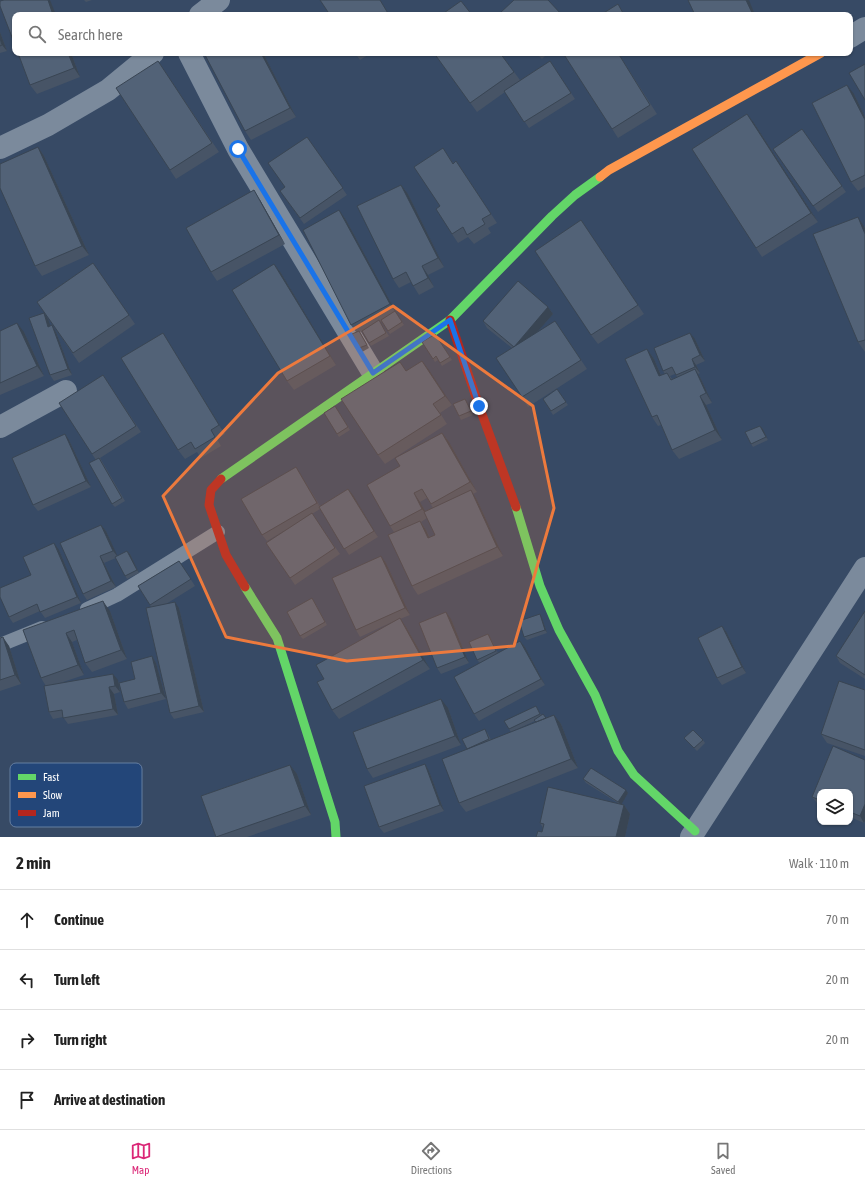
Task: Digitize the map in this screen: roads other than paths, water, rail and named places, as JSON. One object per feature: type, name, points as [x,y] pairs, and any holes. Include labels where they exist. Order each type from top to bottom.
[{"type":"street","points":[[204,12],[219,0]]},
{"type":"street","points":[[853,35],[865,28]]},
{"type":"street","points":[[0,148],[48,125],[108,90],[149,56]]},
{"type":"street","points":[[191,56],[238,149],[373,373]]},
{"type":"street","points":[[336,837],[335,822],[277,638],[226,555],[209,505],[211,490],[221,479],[450,320],[558,210],[575,195],[609,170],[816,56]]},
{"type":"street","points":[[450,320],[522,525],[540,586],[560,630],[594,695],[618,751],[634,775],[693,834],[865,568]]},
{"type":"street","points":[[0,427],[66,391]]},
{"type":"lane","points":[[78,614],[117,596],[218,532]]},
{"type":"lane","points":[[0,645],[57,622]]}]
